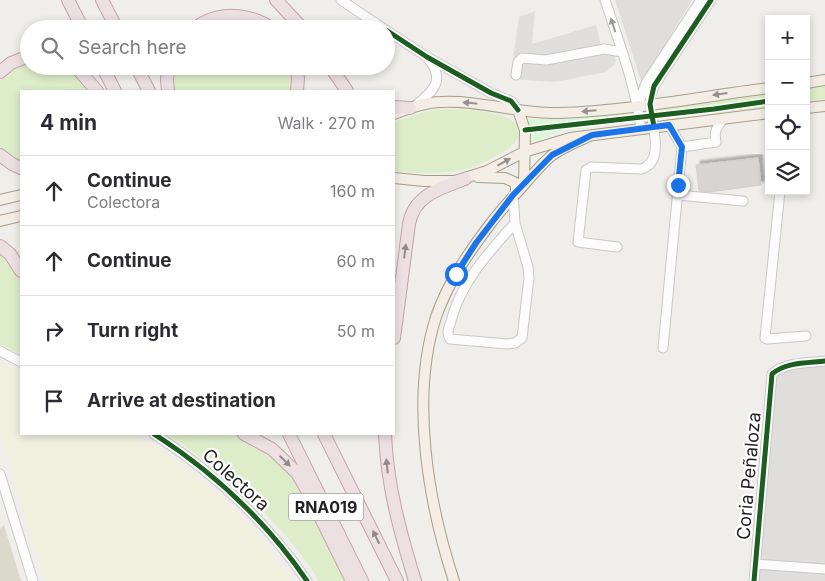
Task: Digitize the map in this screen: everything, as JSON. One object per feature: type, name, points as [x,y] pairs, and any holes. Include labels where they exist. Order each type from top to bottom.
[{"type":"highway","points":[[68,0],[78,20]]},
{"type":"highway","points":[[102,0],[112,20]]},
{"type":"highway","points":[[276,0],[295,20]]},
{"type":"highway","points":[[211,20],[235,16],[256,20]]},
{"type":"highway","points":[[0,72],[20,60]]},
{"type":"highway","points":[[83,75],[96,90]]},
{"type":"highway","points":[[107,75],[114,90]]},
{"type":"highway","points":[[141,75],[148,90]]},
{"type":"highway","points":[[168,75],[168,90]]},
{"type":"highway","points":[[297,90],[298,75]]},
{"type":"highway","points":[[336,75],[346,90]]},
{"type":"highway","points":[[395,107],[412,107]]},
{"type":"highway","points":[[0,155],[20,168]]},
{"type":"highway","points":[[395,330],[412,211],[429,194],[469,178]]},
{"type":"highway","points":[[0,246],[10,254],[20,269]]},
{"type":"highway","points":[[246,435],[272,449],[296,474],[307,490],[352,581]]},
{"type":"highway","name":"RNA019","points":[[289,435],[362,581]]},
{"type":"highway","name":"RNA019","points":[[324,435],[397,581]]},
{"type":"highway","points":[[385,435],[387,468],[393,504],[415,581]]},
{"type":"main road","points":[[810,82],[825,80]]},
{"type":"main road","points":[[395,114],[431,102],[453,102],[518,110],[567,112],[650,104],[765,89]]},
{"type":"main road","points":[[810,108],[825,106]]},
{"type":"main road","points":[[518,110],[525,130],[524,184]]},
{"type":"main road","points":[[469,178],[524,152],[558,141],[765,114]]},
{"type":"main road","points":[[454,581],[439,530],[428,465],[424,417],[423,391],[427,353],[436,316],[456,274],[476,243],[514,194],[552,155],[592,135]]},
{"type":"main road","points":[[395,178],[446,182],[469,178],[499,177],[510,179],[516,183],[514,194]]},
{"type":"main road","points":[[0,200],[20,195]]},
{"type":"main road","points":[[0,221],[20,216]]},
{"type":"street","points":[[341,0],[370,20]]},
{"type":"street","points":[[605,0],[638,105],[641,129]]},
{"type":"street","points":[[638,105],[644,88],[700,0]]},
{"type":"street","points":[[617,247],[578,242],[586,170],[591,166],[641,169],[651,164],[655,155],[656,143],[650,104],[654,86],[711,0]]},
{"type":"street","points":[[395,37],[427,58],[491,93],[507,99],[518,110]]},
{"type":"street","points":[[516,75],[518,62],[522,58],[554,59],[604,49],[622,52]]},
{"type":"street","points":[[412,107],[431,92],[436,83],[436,71],[427,58]]},
{"type":"street","points":[[682,147],[716,142],[714,133],[723,120]]},
{"type":"street","points":[[663,348],[682,147],[669,125]]},
{"type":"street","points":[[514,194],[515,223],[528,267],[522,338],[515,343],[507,344],[450,339],[448,331],[453,312],[463,290],[487,254],[515,223]]},
{"type":"street","points":[[677,195],[743,201]]},
{"type":"street","points":[[780,195],[765,338],[806,336]]},
{"type":"street","points":[[0,351],[20,361]]},
{"type":"street","name":"Coria Peñaloza","points":[[754,581],[772,374],[788,366],[825,361]]},
{"type":"street","name":"Colectora","points":[[156,435],[189,457],[230,490],[268,529],[307,581]]},
{"type":"street","points":[[0,474],[34,581]]},
{"type":"street","points":[[755,564],[825,569]]},
{"type":"shaded area","points":[[615,0],[692,0],[642,84]]},
{"type":"shaded area","points":[[535,11],[532,44],[596,25],[602,49],[612,51],[616,60],[615,64],[606,72],[555,82],[510,79],[519,17]]},
{"type":"shaded area","points":[[825,362],[825,581],[750,581],[769,370]]},
{"type":"shaded area","points":[[4,525],[21,581],[0,581],[0,529]]},
{"type":"green space","points":[[20,67],[20,75],[76,75],[89,90],[20,90],[20,161],[0,146],[0,81],[10,71]]},
{"type":"green space","points":[[175,75],[289,75],[290,90],[175,90]]},
{"type":"green space","points":[[825,86],[825,99],[810,101],[810,88]]},
{"type":"green space","points":[[765,95],[765,107],[714,114],[702,111],[669,117],[663,114],[659,108]]},
{"type":"green space","points":[[445,109],[480,111],[498,115],[513,121],[519,128],[519,135],[506,150],[486,162],[470,168],[432,173],[395,171],[395,122],[423,112]]},
{"type":"green space","points":[[629,113],[627,120],[623,123],[561,131],[529,143],[530,129],[527,119],[571,118]]},
{"type":"green space","points":[[0,253],[7,259],[20,280],[20,354],[0,344]]},
{"type":"green space","points":[[0,363],[20,370],[20,435],[136,435],[169,455],[223,497],[267,545],[291,581],[45,581],[0,434]]},
{"type":"green space","points":[[167,435],[238,435],[260,447],[299,486],[345,581],[319,581],[288,538],[270,518],[230,481]]},
{"type":"building","points":[[758,158],[761,185],[710,192],[699,191],[696,165]]},
{"type":"cycle path","points":[[654,127],[650,104],[654,86],[711,0]]},
{"type":"cycle path","points":[[395,36],[427,57],[491,93],[511,101],[518,110]]},
{"type":"cycle path","points":[[525,130],[765,102]]},
{"type":"cycle path","points":[[754,581],[772,374],[790,365],[825,361]]},
{"type":"cycle path","points":[[155,435],[198,465],[257,518],[307,581]]},
{"type":"route","points":[[456,274],[501,210],[545,161],[561,149],[592,135],[669,125],[682,147],[678,185]]}]
